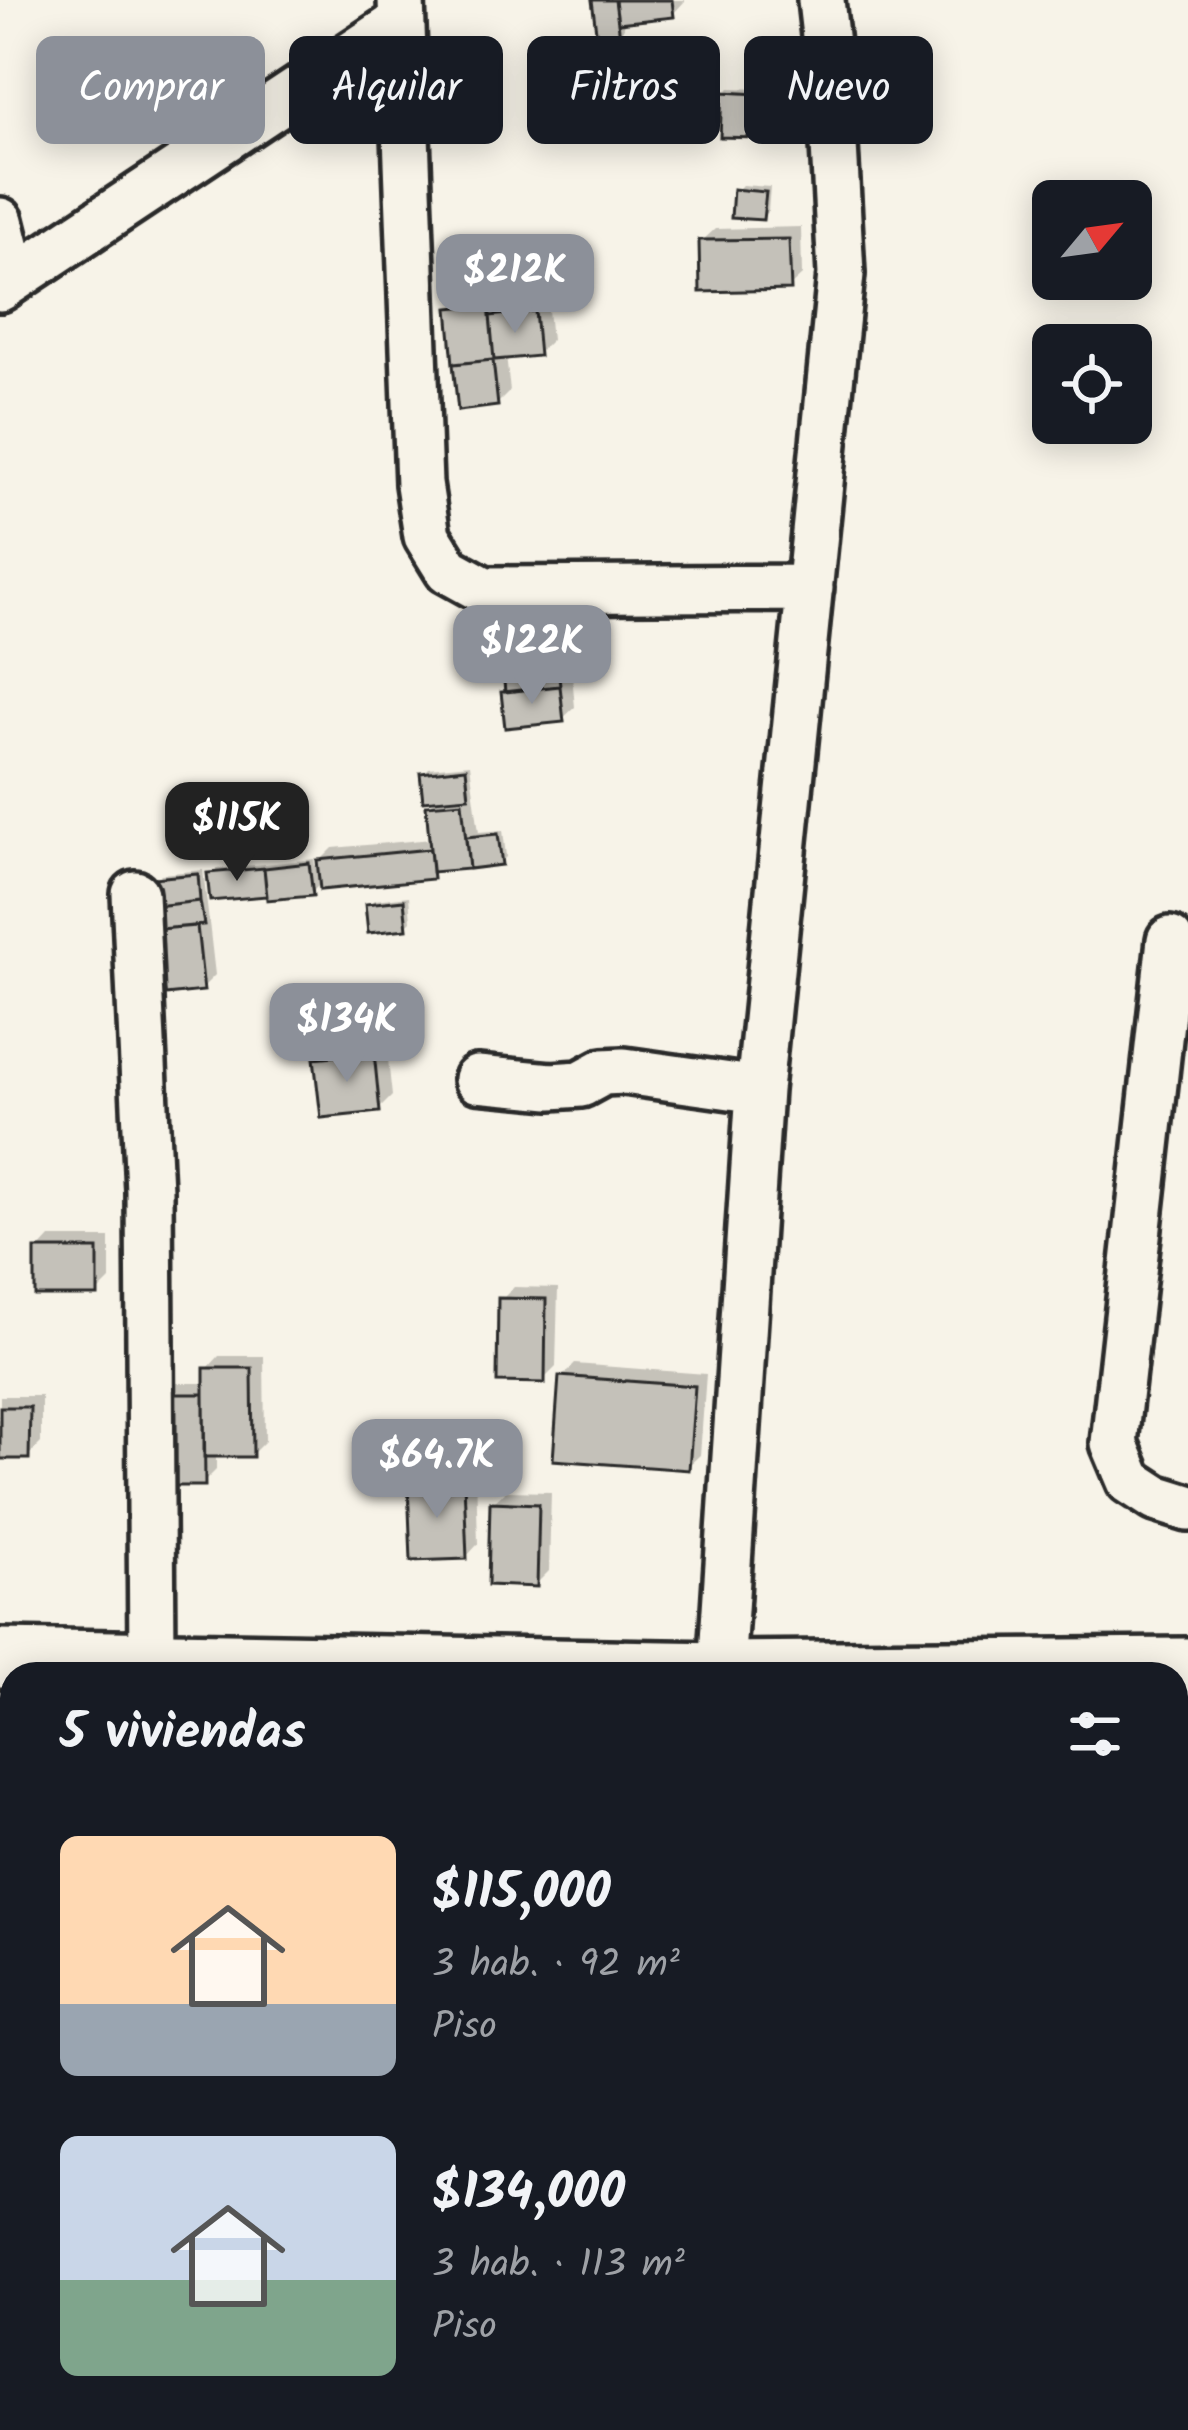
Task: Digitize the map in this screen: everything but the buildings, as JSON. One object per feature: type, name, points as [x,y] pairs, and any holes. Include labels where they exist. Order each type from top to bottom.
[{"type":"main road","points":[[0,1658],[32,1662]]},
{"type":"main road","points":[[122,1662],[179,1662]]},
{"type":"street","points":[[722,1662],[759,1090],[841,274],[821,0]]},
{"type":"street","points":[[401,11],[419,484],[427,536],[448,570],[484,590],[810,588]]},
{"type":"street","points":[[0,221],[7,283],[401,11]]},
{"type":"street","points":[[135,894],[149,1191],[152,1660]]},
{"type":"street","points":[[1170,940],[1114,1443],[1130,1481],[1156,1498],[1188,1508]]},
{"type":"street","points":[[477,1079],[551,1086],[581,1084],[603,1072],[624,1071],[759,1090]]}]
